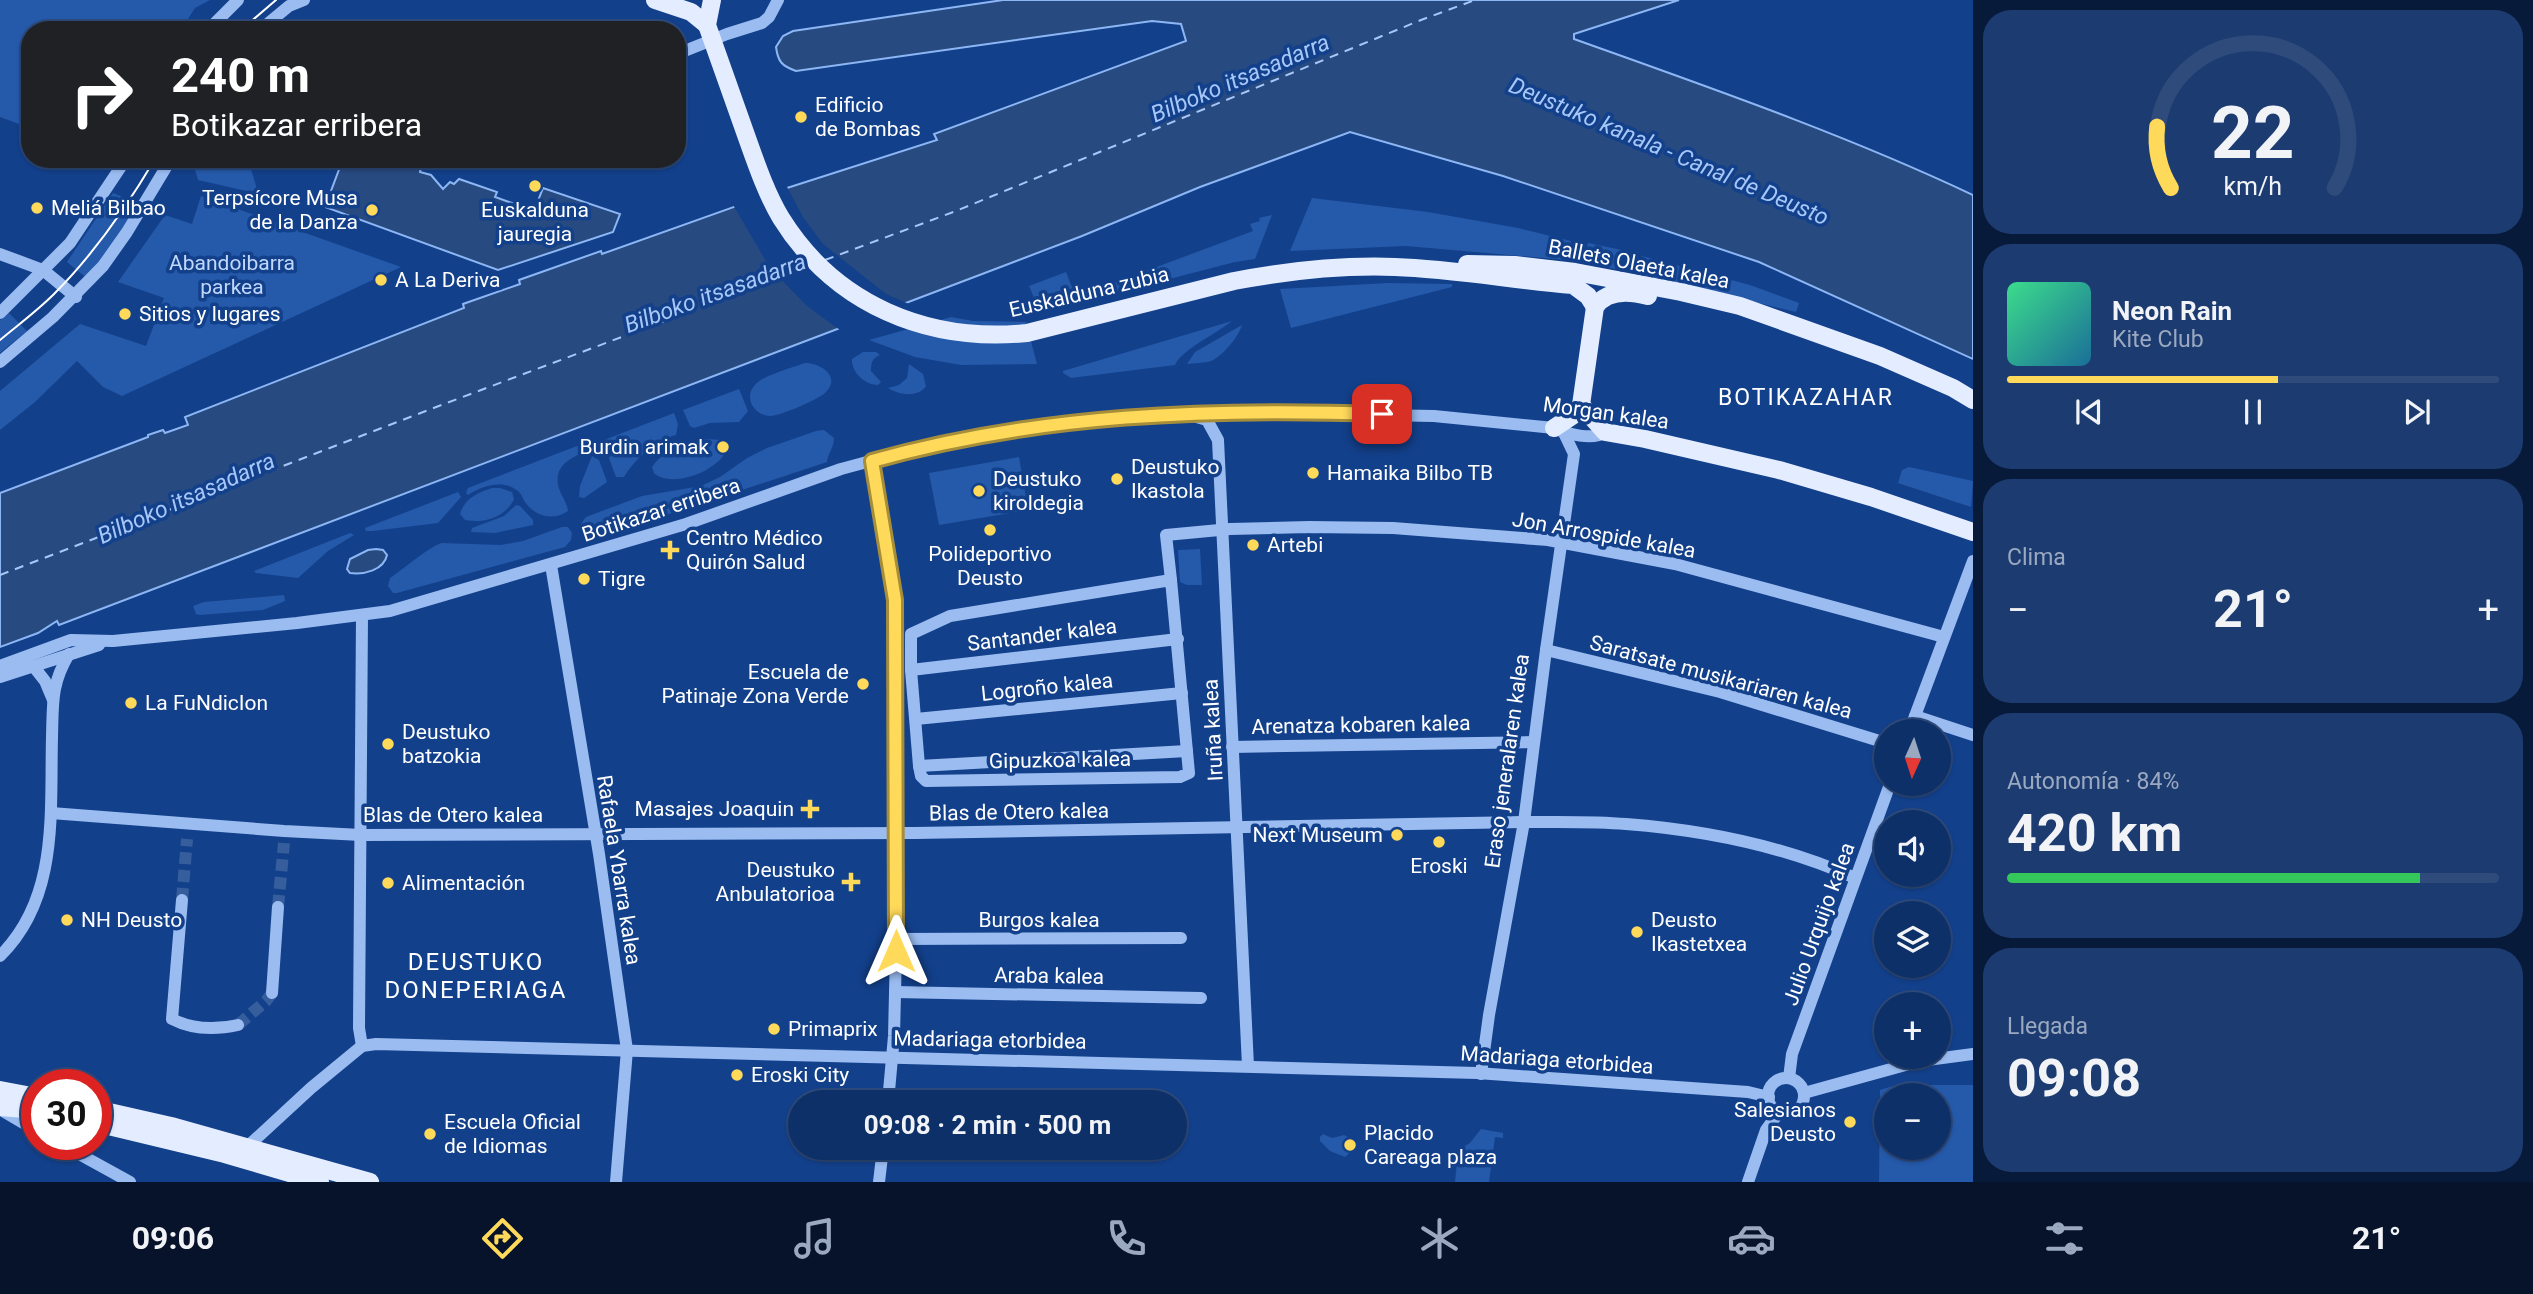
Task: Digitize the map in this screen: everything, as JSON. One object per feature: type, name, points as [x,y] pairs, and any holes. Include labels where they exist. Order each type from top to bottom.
[{"type":"main road","points":[[655,0],[691,12],[707,25],[712,0]]},
{"type":"main road","name":"Euskalduna zubia","points":[[707,25],[760,174],[780,217],[802,247],[829,275],[888,313],[916,325],[942,331],[997,336],[1027,333],[1085,320],[1234,281]]},
{"type":"main road","name":"Ballets Olaeta kalea","points":[[1420,268],[1464,264],[1564,270],[1740,306],[1764,317],[1880,356],[1953,388],[1973,400]]},
{"type":"main road","name":"Ballets Olaeta kalea","points":[[1234,281],[1265,275],[1358,267],[1420,268],[1573,285],[1581,289],[1595,307],[1606,296],[1634,292],[1738,316],[1764,317]]},
{"type":"main road","points":[[1559,430],[1581,405],[1595,307]]},
{"type":"main road","points":[[1581,405],[1600,435]]},
{"type":"main road","name":"Morgan kalea","points":[[1600,435],[1645,439],[1779,470],[1871,497],[1973,532]]},
{"type":"main road","points":[[0,1090],[21,1094]]},
{"type":"main road","points":[[0,1108],[21,1109]]},
{"type":"main road","points":[[112,1112],[370,1182]]},
{"type":"main road","points":[[112,1127],[225,1154],[300,1179],[320,1182]]},
{"type":"street","points":[[217,21],[238,0]]},
{"type":"street","points":[[271,21],[289,6],[304,0]]},
{"type":"street","points":[[686,50],[762,23],[769,18],[778,0]]},
{"type":"street","points":[[0,313],[69,243],[120,168]]},
{"type":"street","points":[[0,362],[76,297],[103,267],[166,168]]},
{"type":"street","points":[[0,254],[43,270],[76,297]]},
{"type":"street","name":"Morgan kalea","points":[[1220,411],[1434,416],[1600,435]]},
{"type":"street","name":"Botikazar erribera","points":[[1,669],[71,640],[113,641],[390,611],[686,524],[842,469],[919,448],[1023,430],[1129,416],[1220,411]]},
{"type":"street","name":"Iruña kalea","points":[[1182,413],[1207,420],[1218,440],[1248,1066]]},
{"type":"street","points":[[1559,430],[1574,454],[1600,435]]},
{"type":"street","name":"Eraso jeneralaren kalea","points":[[1481,1074],[1524,822],[1574,454]]},
{"type":"street","points":[[872,461],[895,600],[896,939],[893,1057],[889,1090]]},
{"type":"street","name":"Jon Arrospide kalea","points":[[1166,535],[1309,527],[1393,528],[1562,543],[1675,564],[1944,637]]},
{"type":"street","name":"Gipuzkoa kalea","points":[[1166,535],[1178,639],[1189,773],[1180,777],[926,781],[921,776],[919,766],[1187,751]]},
{"type":"street","points":[[1914,719],[1973,561]]},
{"type":"street","name":"Rafaela Ybarra kalea","points":[[551,565],[627,1050],[616,1182]]},
{"type":"street","points":[[919,766],[911,670],[911,634],[950,616],[1171,580]]},
{"type":"street","points":[[247,1147],[362,1046],[359,1028],[362,616]]},
{"type":"street","name":"Santander kalea","points":[[911,670],[1178,639]]},
{"type":"street","name":"Botikazar erribera","points":[[1,669],[34,667],[113,641]]},
{"type":"street","name":"Saratsate musikariaren kalea","points":[[1546,650],[1720,692],[1874,739]]},
{"type":"street","points":[[0,956],[16,940],[33,907],[44,877],[50,838],[53,701],[57,674],[68,654]]},
{"type":"street","points":[[34,667],[45,681],[53,701]]},
{"type":"street","name":"Logroño kalea","points":[[916,719],[1182,693]]},
{"type":"street","points":[[1915,716],[1973,735]]},
{"type":"street","name":"Arenatza kobaren kalea","points":[[1232,747],[1534,742]]},
{"type":"street","name":"Julio Urquijo kalea","points":[[1789,1078],[1792,1054],[1886,796]]},
{"type":"street","name":"Blas de Otero kalea","points":[[51,813],[284,837],[895,833],[1524,822],[1625,824],[1695,832],[1782,852],[1832,867],[1855,878]]},
{"type":"street","points":[[182,900],[172,1019],[206,1029],[218,1030],[238,1025]]},
{"type":"street","points":[[272,993],[278,907]]},
{"type":"street","name":"Burgos kalea","points":[[896,939],[1181,939]]},
{"type":"street","name":"Araba kalea","points":[[895,992],[1201,998]]},
{"type":"street","name":"Madariaga etorbidea","points":[[362,1046],[376,1044],[627,1050],[1481,1074],[1748,1092],[1769,1097]]},
{"type":"street","points":[[1804,1093],[1920,1061],[1973,1054]]},
{"type":"street","points":[[1789,1078],[1799,1083],[1804,1093],[1802,1104],[1795,1112],[1784,1114],[1772,1106],[1769,1097],[1774,1083],[1789,1078]]},
{"type":"street","points":[[0,1108],[21,1121]]},
{"type":"street","points":[[1748,1182],[1766,1130],[1779,1112]]},
{"type":"street","points":[[90,1160],[130,1182]]},
{"type":"street","points":[[879,1182],[882,1160]]},
{"type":"green space","points":[[0,0],[210,0],[195,8],[187,21],[21,21],[21,125],[0,117]]},
{"type":"green space","points":[[195,168],[251,168],[257,189],[255,193],[198,180]]},
{"type":"green space","points":[[113,193],[138,203],[107,255],[84,276],[67,262]]},
{"type":"green space","name":"Abandoibarra parkea","points":[[201,196],[401,267],[122,396],[103,387],[77,361],[35,402],[0,430],[0,391],[80,324],[146,346],[164,298],[118,282],[165,215],[192,224]]},
{"type":"green space","points":[[1312,198],[1428,212],[1518,228],[1571,241],[1567,260],[1406,246],[1290,251]]},
{"type":"green space","points":[[1272,215],[1255,259],[1057,308],[1060,303],[1253,231],[1250,224],[1260,221],[1259,218]]},
{"type":"green space","points":[[1588,243],[1622,250],[1615,269],[1583,262]]},
{"type":"green space","points":[[1642,256],[1750,285],[1799,303],[1796,312],[1642,275],[1638,272]]},
{"type":"green space","points":[[1066,272],[1073,290],[1037,305],[1029,286]]},
{"type":"green space","points":[[1388,283],[1452,284],[1452,287],[1291,328],[1280,289]]},
{"type":"green space","points":[[9,313],[27,331],[0,353],[0,320]]},
{"type":"green space","points":[[951,317],[973,321],[1026,322],[1037,364],[961,365],[915,357],[869,340]]},
{"type":"green space","points":[[1232,321],[1191,348],[1175,365],[1071,378],[1063,373],[1063,371]]},
{"type":"green space","points":[[1242,325],[1238,335],[1216,358],[1208,362],[1187,364],[1195,352]]},
{"type":"green space","points":[[863,352],[876,352],[880,355],[874,359],[871,368],[881,382],[878,385],[864,380],[854,369],[852,359]]},
{"type":"green space","points":[[805,363],[823,368],[830,376],[830,387],[825,393],[775,415],[765,415],[755,409],[750,397],[759,381]]},
{"type":"green space","points":[[909,364],[923,374],[926,386],[923,390],[908,394],[888,388],[899,385],[907,378]]},
{"type":"green space","points":[[739,389],[748,411],[739,422],[710,423],[694,428],[690,426],[683,410]]},
{"type":"green space","points":[[674,413],[678,424],[676,435],[646,451],[624,477],[616,477],[604,440]]},
{"type":"green space","points":[[824,430],[834,438],[827,462],[596,538],[584,536],[580,525],[586,517],[642,496],[701,486],[767,448]]},
{"type":"green space","points":[[706,439],[723,440],[728,444],[725,453],[708,469],[685,478],[673,479],[662,478],[654,473],[652,467],[669,451]]},
{"type":"green space","points":[[590,441],[594,443],[594,447],[568,460],[560,470],[558,485],[568,511],[562,514],[551,517],[539,514],[510,486],[485,487],[468,495],[466,493],[468,488]]},
{"type":"green space","points":[[592,456],[599,460],[607,482],[584,498],[579,497],[580,486]]},
{"type":"green space","name":"Deustuko kiroldegia","points":[[1019,457],[1028,510],[939,525],[929,473]]},
{"type":"green space","points":[[1909,467],[1973,481],[1971,507],[1898,483],[1902,470]]},
{"type":"green space","points":[[492,488],[512,492],[514,499],[506,510],[487,520],[465,520],[460,514],[468,500]]},
{"type":"green space","points":[[458,492],[461,497],[438,523],[366,531],[365,528]]},
{"type":"green space","points":[[516,505],[533,520],[533,525],[495,533],[471,532],[472,528],[504,516]]},
{"type":"green space","points":[[568,527],[572,533],[571,540],[565,547],[397,593],[393,593],[388,586],[390,578],[436,545],[501,545],[523,541]]},
{"type":"green space","points":[[350,533],[354,535],[328,551],[298,578],[254,571]]},
{"type":"green space","points":[[1200,549],[1202,585],[1180,582],[1178,550]]},
{"type":"green space","points":[[284,595],[285,601],[263,610],[200,615],[196,614],[193,606],[204,602]]},
{"type":"green space","points":[[1951,1085],[1973,1085],[1973,1182],[1879,1182],[1879,1160],[1951,1160]]},
{"type":"green space","points":[[1481,1129],[1503,1133],[1503,1138],[1495,1137],[1489,1182],[1455,1182],[1455,1152],[1470,1143]]},
{"type":"green space","points":[[1323,1134],[1332,1138],[1346,1136],[1352,1142],[1353,1150],[1345,1157],[1330,1151],[1320,1141]]},
{"type":"water","points":[[1003,0],[1679,0],[1574,34],[1574,39],[1825,131],[1973,195],[1973,359],[1759,262],[1503,176],[1350,132],[1200,187],[1082,236],[59,625],[57,621],[38,633],[0,647],[0,493],[148,435],[163,430],[165,433],[188,425],[185,417],[464,308],[463,304],[520,284],[519,280],[601,251],[602,254],[787,188],[937,140],[934,134],[1186,41],[1181,24],[1152,21],[796,71],[782,63],[777,52],[776,47],[783,36],[793,31]]},
{"type":"water","points":[[340,168],[421,168],[420,172],[431,175],[443,189],[450,182],[454,184],[459,179],[497,192],[495,197],[534,211],[543,188],[620,214],[613,232],[498,270],[325,207]]},
{"type":"water","points":[[376,549],[383,550],[387,555],[378,568],[350,573],[347,569],[350,559]]},
{"type":"pier","points":[[786,185],[803,217],[823,244],[886,294],[909,304],[840,330],[807,306],[770,268],[732,203]]},
{"type":"ferry route","points":[[825,260],[956,211],[1475,0]]},
{"type":"ferry route","points":[[0,575],[810,266]]},
{"type":"tunnel","points":[[182,900],[187,839]]},
{"type":"tunnel","points":[[278,907],[284,843]]},
{"type":"tunnel","points":[[238,1025],[272,993]]},
{"type":"tram line","points":[[252,21],[276,0]]},
{"type":"tram line","points":[[0,340],[48,300],[83,263],[121,213],[149,168]]},
{"type":"place","name":"Edificio de Bombas","points":[[801,117]]},
{"type":"place","name":"Euskalduna jauregia","points":[[535,186]]},
{"type":"place","name":"Meliá Bilbao","points":[[37,208]]},
{"type":"place","name":"Terpsícore Musa de la Danza","points":[[372,210]]},
{"type":"place","name":"A La Deriva","points":[[381,280]]},
{"type":"place","name":"Sitios y lugares","points":[[125,314]]},
{"type":"place","name":"Burdin arimak","points":[[723,447]]},
{"type":"place","name":"Hamaika Bilbo TB","points":[[1313,473]]},
{"type":"place","name":"Deustuko Ikastola","points":[[1117,479]]},
{"type":"place","name":"Deustuko kiroldegia","points":[[979,491]]},
{"type":"place","name":"Polideportivo Deusto","points":[[990,530]]},
{"type":"place","name":"Artebi","points":[[1253,545]]},
{"type":"place","name":"Centro Médico Quirón Salud","points":[[670,550]]},
{"type":"place","name":"Tigre","points":[[584,579]]},
{"type":"place","name":"Escuela de Patinaje Zona Verde","points":[[863,684]]},
{"type":"place","name":"La FuNdicIon","points":[[131,703]]},
{"type":"place","name":"Deustuko batzokia","points":[[388,744]]},
{"type":"place","name":"Masajes Joaquin","points":[[810,809]]},
{"type":"place","name":"Next Museum","points":[[1397,835]]},
{"type":"place","name":"Eroski","points":[[1439,842]]},
{"type":"place","name":"Deustuko Anbulatorioa","points":[[851,882]]},
{"type":"place","name":"Alimentación","points":[[388,883]]},
{"type":"place","name":"NH Deusto","points":[[67,920]]},
{"type":"place","name":"Deusto Ikastetxea","points":[[1637,932]]},
{"type":"place","name":"Primaprix","points":[[774,1029]]},
{"type":"place","name":"Eroski City","points":[[737,1075]]},
{"type":"place","name":"Salesianos Deusto","points":[[1850,1122]]},
{"type":"place","name":"Escuela Oficial de Idiomas","points":[[430,1134]]},
{"type":"place","name":"Placido Careaga plaza","points":[[1350,1145]]},
{"type":"district","name":"BOTIKAZAHAR","points":[[1806,397]]},
{"type":"district","name":"DEUSTUKO DONEPERIAGA","points":[[476,976]]},
{"type":"route","points":[[896,951],[895,600],[872,461],[919,448],[1129,416],[1220,411],[1382,414]]},
{"type":"water label","name":"Bilboko itsasadarra","points":[[1240,78]]},
{"type":"water label","name":"Deustuko kanala - Canal de Deusto","points":[[1669,151]]},
{"type":"water label","name":"Bilboko itsasadarra","points":[[715,293]]},
{"type":"water label","name":"Bilboko itsasadarra","points":[[186,498]]}]
